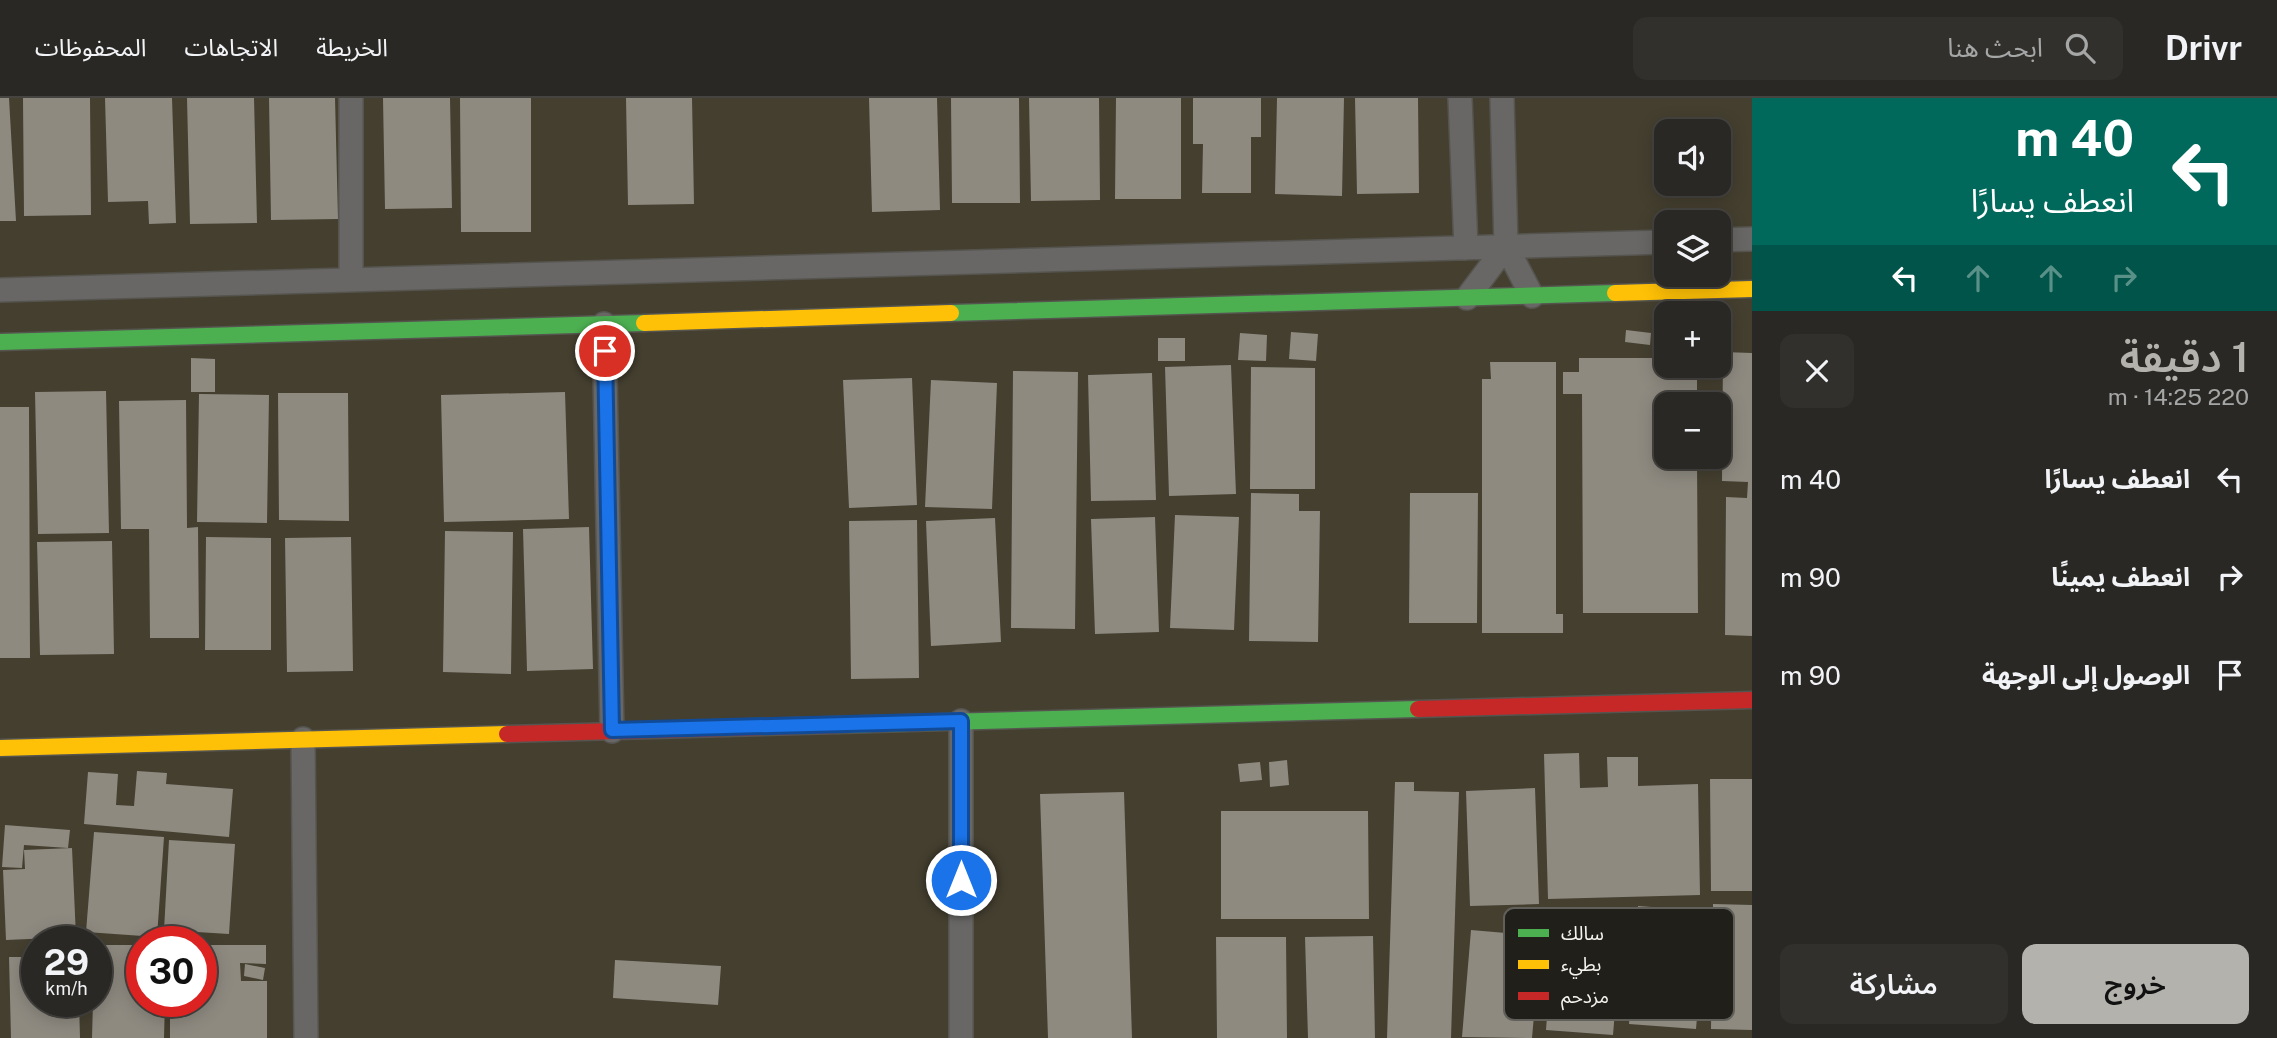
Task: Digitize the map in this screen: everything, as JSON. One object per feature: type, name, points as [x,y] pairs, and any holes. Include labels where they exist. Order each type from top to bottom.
[{"type":"street","points":[[351,98],[351,280]]},
{"type":"street","points":[[1460,98],[1466,248]]},
{"type":"street","points":[[1502,98],[1506,246],[1532,296]]},
{"type":"street","points":[[1731,240],[1752,239]]},
{"type":"street","points":[[0,290],[1654,242]]},
{"type":"street","points":[[1467,298],[1506,246]]},
{"type":"street","points":[[0,342],[1752,289]]},
{"type":"street","points":[[604,324],[612,730]]},
{"type":"street","points":[[0,748],[1752,700]]},
{"type":"street","points":[[961,721],[961,1038]]},
{"type":"street","points":[[303,739],[306,1038]]},
{"type":"shaded area","points":[[0,98],[1752,98],[1752,1038],[0,1038]]},
{"type":"building","points":[[0,98],[9,98],[16,221],[0,221]]},
{"type":"building","points":[[23,98],[90,98],[91,215],[24,216]]},
{"type":"building","points":[[105,98],[172,98],[176,223],[149,224],[148,201],[108,202]]},
{"type":"building","points":[[187,98],[254,98],[257,223],[190,224]]},
{"type":"building","points":[[269,98],[335,98],[338,219],[271,220]]},
{"type":"building","points":[[383,98],[450,98],[452,208],[385,209]]},
{"type":"building","points":[[460,98],[531,98],[531,232],[461,232]]},
{"type":"building","points":[[626,98],[692,98],[694,204],[628,205]]},
{"type":"building","points":[[869,98],[937,98],[940,210],[872,212]]},
{"type":"building","points":[[951,98],[1019,98],[1020,203],[952,203]]},
{"type":"building","points":[[1029,98],[1099,98],[1100,200],[1031,201]]},
{"type":"building","points":[[1116,98],[1181,98],[1181,199],[1115,199]]},
{"type":"building","points":[[1193,98],[1261,98],[1261,137],[1251,137],[1251,193],[1202,193],[1203,144],[1193,144]]},
{"type":"building","points":[[1277,98],[1344,98],[1342,196],[1275,194]]},
{"type":"building","points":[[1355,98],[1418,98],[1419,193],[1357,194]]},
{"type":"building","points":[[1626,330],[1651,333],[1650,345],[1625,342]]},
{"type":"building","points":[[1291,332],[1318,334],[1316,361],[1289,359]]},
{"type":"building","points":[[1240,333],[1267,335],[1266,361],[1238,360]]},
{"type":"building","points":[[1158,338],[1185,338],[1185,361],[1158,361]]},
{"type":"building","points":[[1731,352],[1752,353],[1752,636],[1725,635],[1726,497],[1747,498],[1748,482],[1722,481],[1722,469],[1731,469],[1731,392],[1723,392],[1723,378],[1731,378]]},
{"type":"building","points":[[191,358],[215,359],[215,392],[191,392]]},
{"type":"building","points":[[1579,358],[1654,358],[1654,378],[1697,378],[1697,392],[1654,392],[1654,469],[1697,469],[1698,613],[1583,613],[1582,394],[1563,394],[1563,372],[1579,372]]},
{"type":"building","points":[[1490,362],[1556,362],[1556,614],[1563,614],[1563,633],[1482,633],[1482,379],[1491,379]]},
{"type":"building","points":[[1231,365],[1236,494],[1169,496],[1165,367]]},
{"type":"building","points":[[1251,367],[1315,368],[1315,489],[1250,489]]},
{"type":"building","points":[[1013,371],[1078,372],[1075,629],[1011,628]]},
{"type":"building","points":[[1152,373],[1156,500],[1091,501],[1088,375]]},
{"type":"building","points":[[912,378],[917,505],[849,508],[843,380]]},
{"type":"building","points":[[931,380],[997,383],[992,509],[925,507]]},
{"type":"building","points":[[106,391],[109,533],[38,534],[35,392]]},
{"type":"building","points":[[565,392],[569,519],[444,522],[441,395]]},
{"type":"building","points":[[278,393],[348,393],[349,521],[279,520]]},
{"type":"building","points":[[199,394],[269,395],[267,523],[197,522]]},
{"type":"building","points":[[186,400],[187,528],[198,527],[199,638],[150,638],[149,529],[121,529],[119,401]]},
{"type":"building","points":[[0,407],[29,407],[30,658],[0,658]]},
{"type":"building","points":[[1251,493],[1299,494],[1299,511],[1320,511],[1318,642],[1249,641]]},
{"type":"building","points":[[1410,493],[1478,493],[1477,623],[1409,623]]},
{"type":"building","points":[[1175,515],[1239,517],[1234,630],[1170,628]]},
{"type":"building","points":[[1155,517],[1159,632],[1095,634],[1091,519]]},
{"type":"building","points":[[995,518],[1001,642],[931,646],[926,521]]},
{"type":"building","points":[[917,520],[919,678],[851,679],[849,521]]},
{"type":"building","points":[[589,527],[593,669],[527,671],[523,529]]},
{"type":"building","points":[[445,531],[513,532],[511,674],[443,672]]},
{"type":"building","points":[[206,537],[271,538],[271,650],[205,650]]},
{"type":"building","points":[[351,537],[353,671],[287,672],[285,538]]},
{"type":"building","points":[[112,541],[114,654],[40,655],[37,542]]},
{"type":"building","points":[[1579,753],[1580,788],[1608,787],[1607,757],[1638,757],[1638,786],[1698,784],[1700,895],[1548,899],[1544,754]]},
{"type":"building","points":[[1287,760],[1289,785],[1270,787],[1269,762]]},
{"type":"building","points":[[1260,762],[1262,780],[1240,782],[1238,764]]},
{"type":"building","points":[[137,771],[167,773],[166,784],[233,789],[229,837],[84,824],[88,772],[118,774],[116,805],[134,806]]},
{"type":"building","points":[[1710,779],[1752,779],[1752,891],[1711,891]]},
{"type":"building","points":[[1395,782],[1414,782],[1414,791],[1459,792],[1451,1038],[1387,1038]]},
{"type":"building","points":[[1535,788],[1539,904],[1470,906],[1466,791]]},
{"type":"building","points":[[1124,792],[1132,1038],[1048,1038],[1040,794]]},
{"type":"building","points":[[1221,811],[1368,811],[1369,919],[1221,919]]},
{"type":"building","points":[[5,825],[70,830],[68,848],[24,845],[22,868],[2,867]]},
{"type":"building","points":[[94,832],[164,837],[158,926],[126,926],[126,935],[112,934],[112,926],[86,926]]},
{"type":"building","points":[[169,840],[235,844],[229,934],[217,933],[217,926],[164,926]]},
{"type":"building","points":[[72,848],[76,926],[21,926],[21,939],[6,940],[3,870],[25,869],[24,850]]},
{"type":"building","points":[[1713,904],[1752,905],[1752,1030],[1711,1029],[1711,1020],[1734,1020],[1734,908],[1713,908]]},
{"type":"building","points":[[1471,930],[1504,933],[1504,1020],[1534,1020],[1532,1038],[1462,1037]]},
{"type":"building","points":[[1373,936],[1375,1038],[1308,1038],[1305,937]]},
{"type":"building","points":[[1216,937],[1286,937],[1287,1038],[1217,1038]]},
{"type":"building","points":[[112,945],[126,945],[126,1017],[165,1017],[164,1038],[92,1038],[93,1017],[112,1017]]},
{"type":"building","points":[[217,945],[266,945],[266,964],[240,963],[241,981],[267,981],[267,1038],[170,1038],[170,1017],[217,1017]]},
{"type":"building","points":[[9,957],[21,957],[21,1017],[79,1017],[80,1038],[11,1038]]},
{"type":"building","points":[[615,960],[721,966],[718,1005],[613,998]]},
{"type":"building","points":[[245,964],[265,968],[263,980],[244,976]]},
{"type":"building","points":[[1547,1020],[1614,1020],[1613,1035],[1546,1030]]},
{"type":"building","points":[[1629,1020],[1697,1020],[1696,1029],[1629,1024]]},
{"type":"traffic: fast","points":[[951,313],[1615,293]]},
{"type":"traffic: fast","points":[[0,342],[644,323]]},
{"type":"traffic: fast","points":[[838,725],[1418,709]]},
{"type":"traffic: slow","points":[[1615,293],[1752,289]]},
{"type":"traffic: slow","points":[[644,323],[951,313]]},
{"type":"traffic: slow","points":[[0,748],[507,734]]},
{"type":"traffic: jam","points":[[1418,709],[1752,700]]},
{"type":"traffic: jam","points":[[507,734],[838,725]]},
{"type":"route","points":[[605,351],[612,730],[961,721],[961,880]]}]
